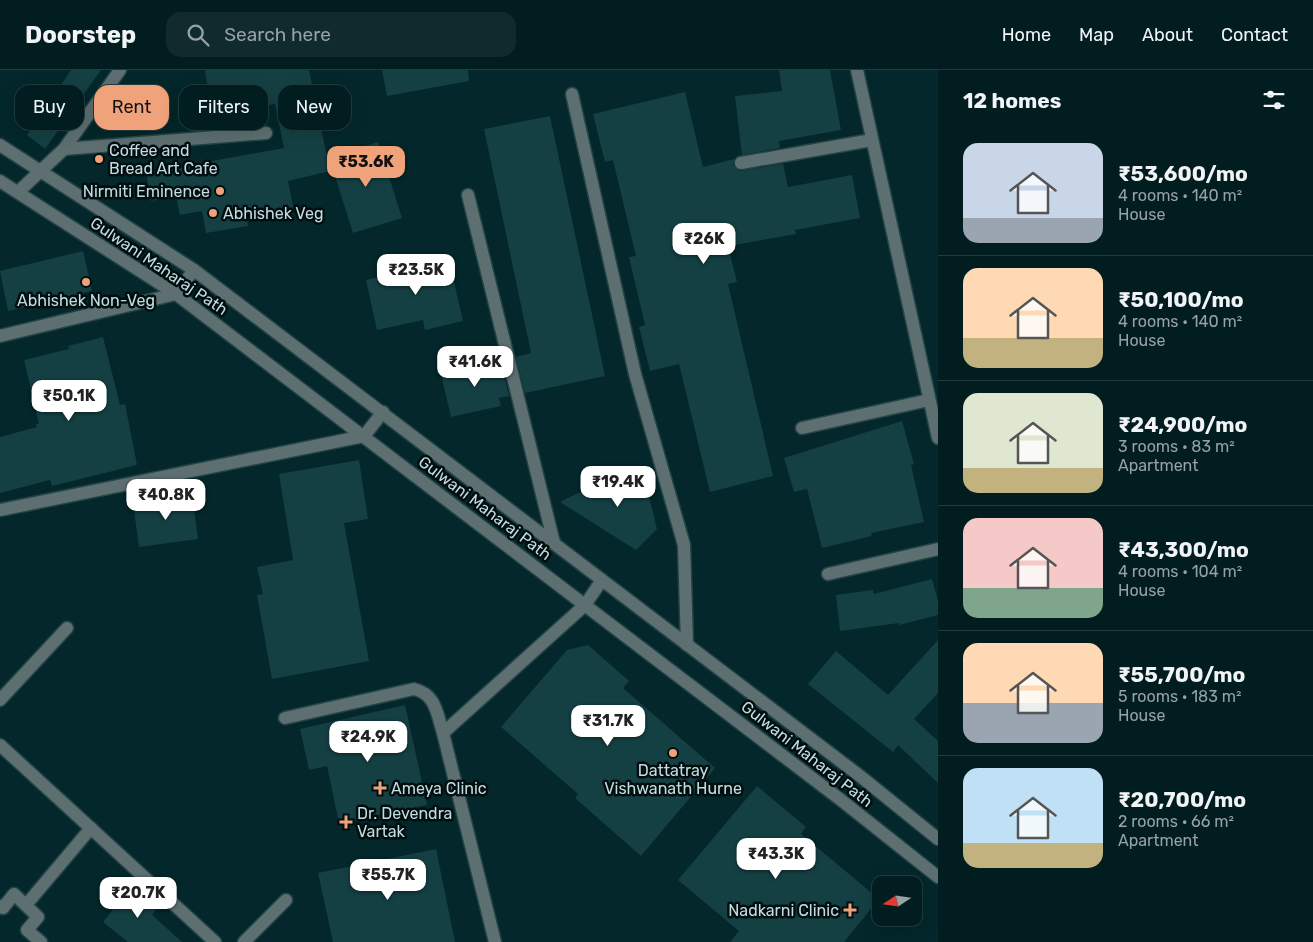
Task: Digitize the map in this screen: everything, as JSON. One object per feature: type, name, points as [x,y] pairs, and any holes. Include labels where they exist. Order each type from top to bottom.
[{"type":"street","points":[[18,192],[64,149],[120,70]]},
{"type":"street","points":[[857,70],[938,438]]},
{"type":"street","points":[[572,94],[635,374],[684,545],[687,645]]},
{"type":"street","points":[[64,149],[266,133]]},
{"type":"street","points":[[741,163],[872,140]]},
{"type":"street","name":"Gulwani Maharaj Path","points":[[0,145],[194,270],[383,412],[938,839]]},
{"type":"street","name":"Gulwani Maharaj Path","points":[[0,180],[176,294],[841,800],[938,877]]},
{"type":"street","points":[[468,195],[554,543]]},
{"type":"street","points":[[0,336],[176,294],[194,270]]},
{"type":"street","points":[[802,428],[929,400]]},
{"type":"street","points":[[0,510],[364,436],[383,412]]},
{"type":"street","points":[[828,574],[938,549]]},
{"type":"street","points":[[443,733],[585,605],[602,580]]},
{"type":"street","points":[[0,700],[67,628]]},
{"type":"street","points":[[285,718],[414,689],[423,691],[432,698],[443,733],[495,942]]},
{"type":"street","points":[[0,745],[215,942]]},
{"type":"street","points":[[26,905],[91,828]]},
{"type":"street","points":[[0,906],[3,908],[14,894],[38,917],[27,930],[41,942]]},
{"type":"street","points":[[244,942],[286,900]]},
{"type":"building","points":[[71,70],[101,70],[84,94],[84,85],[61,85]]},
{"type":"building","name":"Nirmiti Eminence","points":[[205,70],[309,70],[312,85],[278,85],[278,119],[275,104],[268,105],[268,85],[207,85]]},
{"type":"building","points":[[382,70],[468,70],[469,81],[387,96]]},
{"type":"building","points":[[779,70],[830,70],[841,130],[779,141],[780,148],[742,155],[735,96],[782,91]]},
{"type":"building","points":[[685,92],[703,167],[734,159],[733,165],[739,171],[783,164],[788,187],[852,175],[860,218],[795,230],[796,234],[728,246],[737,282],[728,284],[773,476],[710,492],[679,364],[650,371],[639,327],[645,325],[629,257],[636,256],[613,160],[605,162],[593,114]]},
{"type":"building","points":[[550,116],[605,376],[525,393],[516,357],[531,353],[484,129]]},
{"type":"building","points":[[30,130],[58,130],[45,149],[27,135]]},
{"type":"building","name":"Nirmiti Eminence","points":[[280,130],[321,130],[330,171],[288,181],[294,211],[247,220],[248,226],[206,233],[202,211],[180,215],[176,196],[151,201],[146,173],[284,148]]},
{"type":"building","points":[[378,142],[402,218],[353,233],[329,157]]},
{"type":"building","points":[[83,251],[92,291],[8,311],[0,271]]},
{"type":"building","points":[[448,256],[463,321],[425,330],[423,320],[377,330],[366,280],[411,269],[411,265]]},
{"type":"building","points":[[103,337],[120,405],[125,404],[137,465],[52,486],[50,480],[0,493],[0,437],[37,427],[36,424],[39,424],[24,360],[69,349],[68,346]]},
{"type":"building","points":[[500,360],[509,396],[499,398],[501,406],[451,417],[441,374]]},
{"type":"building","points":[[902,421],[914,464],[911,465],[924,522],[871,533],[872,536],[822,548],[807,489],[794,492],[784,458]]},
{"type":"building","points":[[359,460],[368,519],[344,523],[369,661],[272,679],[257,595],[263,594],[257,567],[293,560],[279,474]]},
{"type":"building","points":[[644,476],[657,529],[636,550],[560,502],[610,477]]},
{"type":"building","points":[[192,494],[198,539],[139,547],[133,503]]},
{"type":"building","points":[[932,579],[938,601],[938,615],[899,625],[899,623],[840,631],[836,595],[873,590],[874,594]]},
{"type":"building","points":[[938,640],[938,693],[914,719],[938,741],[938,783],[898,745],[893,752],[808,684],[836,651],[888,695]]},
{"type":"building","points":[[588,645],[629,681],[623,688],[715,768],[641,856],[575,798],[578,794],[501,727],[567,650]]},
{"type":"building","points":[[405,705],[427,805],[339,823],[327,766],[309,770],[300,729]]},
{"type":"building","points":[[757,786],[806,827],[801,834],[872,893],[872,908],[844,942],[730,942],[739,931],[678,880]]},
{"type":"building","points":[[436,849],[455,942],[333,942],[318,873]]},
{"type":"building","points":[[134,883],[160,904],[152,915],[182,942],[128,942],[103,922]]},
{"type":"place","name":"Coffee and Bread Art Cafe","points":[[99,159]]},
{"type":"place","name":"Nirmiti Eminence","points":[[220,191]]},
{"type":"place","name":"Abhishek Veg","points":[[213,213]]},
{"type":"place","name":"Abhishek Non-Veg","points":[[86,282]]},
{"type":"place","name":"Dattatray Vishwanath Hurne","points":[[673,753]]},
{"type":"place","name":"Ameya Clinic","points":[[380,788]]},
{"type":"place","name":"Dr. Devendra Vartak","points":[[346,822]]},
{"type":"place","name":"Nadkarni Clinic","points":[[850,910]]}]
